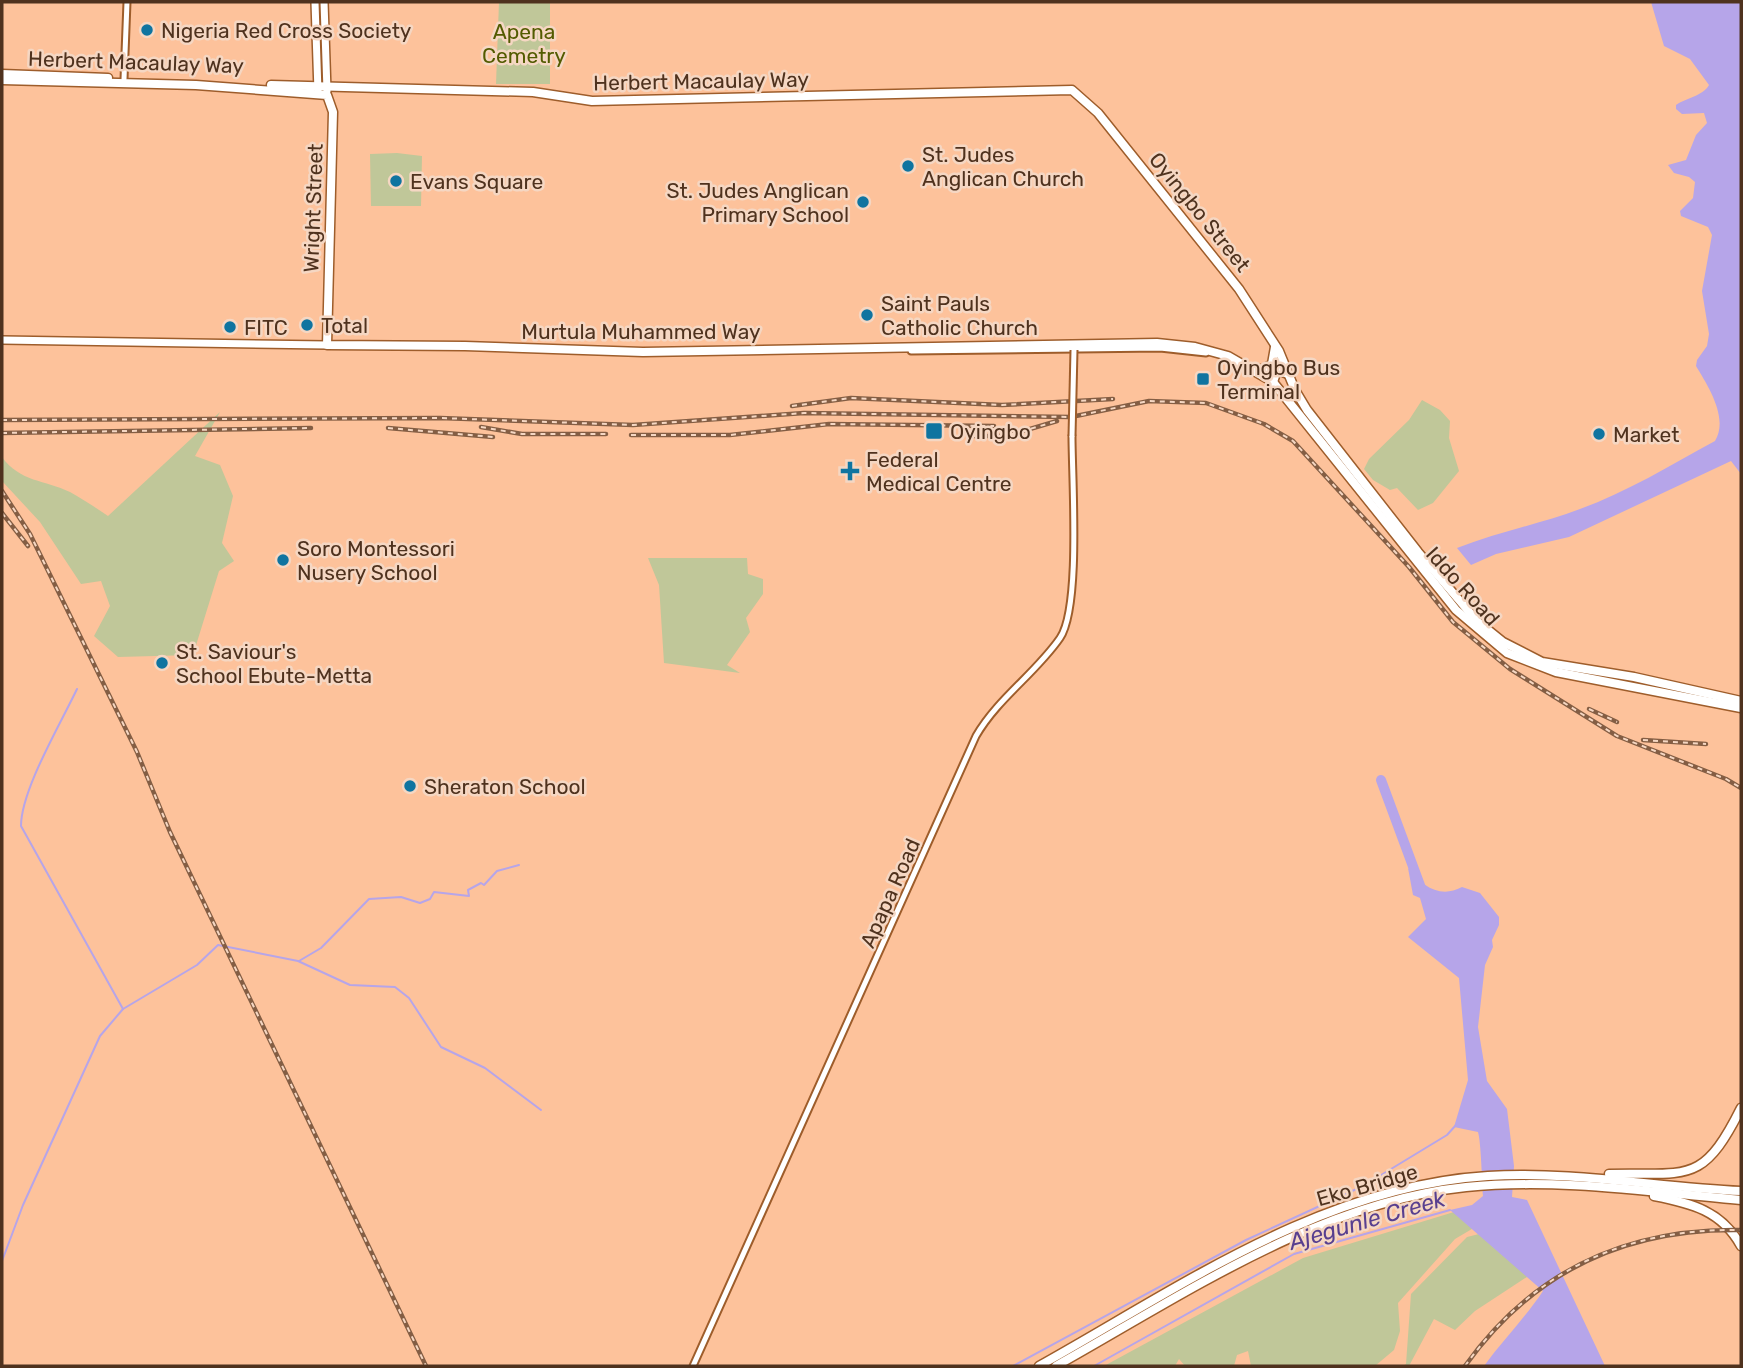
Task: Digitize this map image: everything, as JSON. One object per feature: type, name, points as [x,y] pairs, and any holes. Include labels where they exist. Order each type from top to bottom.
[{"type":"highway","name":"Herbert Macaulay Way","points":[[2,74],[322,90],[533,92],[592,101],[1066,89]]},
{"type":"highway","name":"Herbert Macaulay Way","points":[[2,80],[196,85],[306,93],[322,90]]},
{"type":"highway","name":"Oyingbo Street","points":[[1066,89],[1083,97],[1098,113],[1239,289],[1273,341],[1287,374]]},
{"type":"highway","name":"Wright Street","points":[[322,90],[333,112],[327,345]]},
{"type":"highway","points":[[1252,369],[1264,369],[1272,364],[1275,355],[1273,341]]},
{"type":"highway","name":"Murtula Muhammed Way","points":[[327,345],[465,345],[632,352],[1168,343],[1214,351],[1272,382]]},
{"type":"highway","points":[[1272,382],[1277,370],[1287,374]]},
{"type":"highway","name":"Iddo Road","points":[[1287,374],[1307,410],[1409,541],[1477,621],[1503,642],[1542,662],[1634,677],[1741,701]]},
{"type":"highway","name":"Iddo Road","points":[[1272,382],[1456,610],[1496,646],[1521,662],[1556,672],[1741,708]]},
{"type":"highway","points":[[1581,1175],[1675,1173],[1696,1168],[1721,1147],[1741,1108]]},
{"type":"highway","name":"Eko Bridge","points":[[1039,1366],[1275,1235],[1345,1207],[1449,1181],[1486,1176],[1581,1175],[1741,1192]]},
{"type":"highway","name":"Eko Bridge","points":[[1056,1366],[1306,1231],[1398,1200],[1464,1188],[1507,1184],[1610,1187],[1741,1200]]},
{"type":"highway","points":[[1610,1187],[1696,1205],[1728,1225],[1741,1246]]},
{"type":"main road","points":[[315,2],[322,90]]},
{"type":"main road","points":[[322,90],[324,2]]},
{"type":"main road","name":"Murtula Muhammed Way","points":[[2,340],[327,345]]},
{"type":"street","points":[[124,79],[127,2]]},
{"type":"street","points":[[877,347],[891,351],[1190,351],[1225,358],[1252,369]]},
{"type":"street","name":"Apapa Road","points":[[693,1366],[976,736],[990,714],[1058,640],[1068,624],[1072,571],[1074,350]]},
{"type":"green space","name":"Apena Cemetry","points":[[499,2],[550,2],[550,84],[496,84]]},
{"type":"green space","name":"Evans Square","points":[[370,154],[422,156],[421,206],[371,206]]},
{"type":"green space","points":[[1422,400],[1440,410],[1450,421],[1449,438],[1459,471],[1433,503],[1418,510],[1397,488],[1390,490],[1373,480],[1364,469],[1369,459],[1409,420]]},
{"type":"green space","points":[[220,412],[195,456],[220,465],[233,496],[222,543],[234,561],[219,571],[193,655],[118,657],[94,636],[110,606],[101,581],[81,584],[40,522],[2,481],[2,457],[25,476],[70,492],[108,516]]},
{"type":"green space","points":[[648,558],[747,558],[748,574],[763,579],[763,594],[746,618],[750,632],[727,665],[740,673],[664,663],[659,585]]},
{"type":"green space","points":[[1454,1212],[1477,1226],[1455,1239],[1398,1303],[1400,1331],[1394,1350],[1375,1366],[1251,1366],[1248,1351],[1237,1355],[1234,1366],[1185,1366],[1179,1359],[1175,1366],[1104,1366],[1303,1258]]},
{"type":"green space","points":[[1479,1234],[1530,1275],[1475,1311],[1455,1330],[1434,1319],[1409,1366],[1403,1366],[1406,1364],[1411,1294],[1467,1237]]},
{"type":"shaded area","points":[[1651,2],[1741,2],[1741,474],[1731,461],[1569,537],[1496,554],[1471,565],[1457,548],[1565,514],[1615,495],[1715,441],[1719,432],[1720,422],[1715,402],[1696,366],[1707,346],[1709,334],[1702,291],[1712,235],[1708,227],[1681,216],[1680,211],[1693,198],[1695,182],[1689,177],[1674,173],[1668,165],[1686,160],[1696,135],[1707,123],[1704,113],[1682,114],[1676,109],[1676,105],[1699,94],[1709,85],[1690,59],[1664,46]]},
{"type":"shaded area","points":[[1408,868],[1432,889],[1446,892],[1462,887],[1480,893],[1499,917],[1499,925],[1492,940],[1493,947],[1485,965],[1478,1027],[1487,1081],[1507,1109],[1514,1166],[1512,1197],[1527,1200],[1605,1366],[1484,1366],[1543,1291],[1450,1210],[1472,1205],[1483,1196],[1481,1153],[1478,1132],[1454,1127],[1468,1080],[1459,978],[1408,937],[1426,919],[1420,898],[1413,895]]},
{"type":"waterway","points":[[77,689],[34,776],[21,826],[123,1009]]},
{"type":"waterway","points":[[1381,780],[1421,888]]},
{"type":"waterway","points":[[299,961],[321,948],[369,899],[401,897],[420,903],[430,899],[434,892],[469,896],[468,890],[481,883],[484,885],[497,871],[519,865]]},
{"type":"waterway","points":[[2,1261],[23,1205],[100,1036],[123,1009],[197,965],[218,945],[298,961],[350,985],[395,987],[409,998],[441,1047],[485,1068],[541,1110]]},
{"type":"waterway","points":[[1013,1366],[1246,1240],[1363,1186],[1447,1135],[1456,1125]]},
{"type":"waterway","name":"Ajegunle Creek","points":[[1094,1366],[1294,1254],[1450,1210]]},
{"type":"railway","points":[[792,406],[851,398],[1002,405],[1113,399]]},
{"type":"railway","points":[[2,420],[440,418],[633,425],[804,413],[1071,417],[1149,401],[1206,403],[1264,424],[1293,441],[1409,567],[1453,622],[1510,669],[1617,736],[1726,779],[1741,788]]},
{"type":"railway","points":[[972,436],[1006,436],[1057,421]]},
{"type":"railway","points":[[631,435],[730,435],[829,424],[994,426]]},
{"type":"railway","points":[[481,427],[522,434],[606,434]]},
{"type":"railway","points":[[2,433],[311,428]]},
{"type":"railway","points":[[388,428],[493,437]]},
{"type":"railway","points":[[2,491],[30,534],[137,752],[170,832],[426,1366]]},
{"type":"railway","points":[[2,513],[28,546]]},
{"type":"railway","points":[[1589,709],[1617,722]]},
{"type":"railway","points":[[1643,740],[1706,744]]},
{"type":"railway","points":[[1465,1366],[1520,1304],[1585,1262],[1621,1247],[1658,1237],[1699,1231],[1741,1230]]},
{"type":"place","name":"Nigeria Red Cross Society","points":[[147,30]]},
{"type":"place","name":"St. Judes Anglican Church","points":[[908,166]]},
{"type":"place","name":"Evans Square","points":[[396,181]]},
{"type":"place","name":"St. Judes Anglican Primary School","points":[[863,202]]},
{"type":"place","name":"Saint Pauls Catholic Church","points":[[867,315]]},
{"type":"place","name":"Total","points":[[307,325]]},
{"type":"place","name":"FITC","points":[[230,327]]},
{"type":"place","name":"Oyingbo Bus Terminal","points":[[1203,379]]},
{"type":"place","name":"Oyingbo","points":[[934,431]]},
{"type":"place","name":"Market","points":[[1599,434]]},
{"type":"place","name":"Federal Medical Centre","points":[[850,471]]},
{"type":"place","name":"Soro Montessori Nusery School","points":[[283,560]]},
{"type":"place","name":"St. Saviour's School Ebute-Metta","points":[[162,663]]},
{"type":"place","name":"Sheraton School","points":[[410,786]]}]
